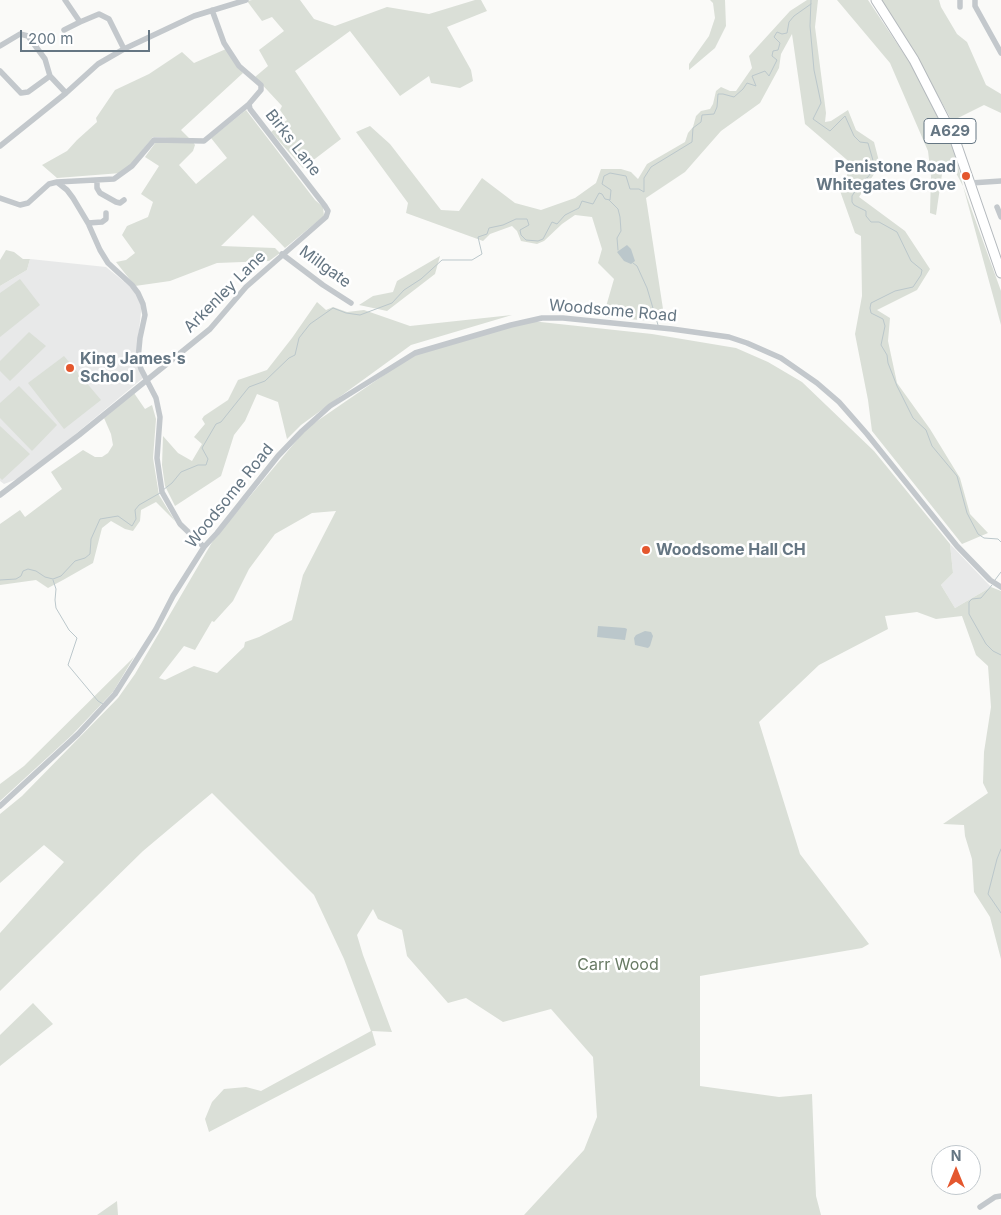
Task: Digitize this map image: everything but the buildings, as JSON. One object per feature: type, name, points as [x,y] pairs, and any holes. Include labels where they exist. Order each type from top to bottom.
[{"type":"highway","name":"A629","points":[[876,0],[923,78],[955,140],[1001,270]]},
{"type":"street","points":[[66,0],[80,22]]},
{"type":"street","points":[[0,146],[66,93],[98,64],[124,49],[194,16],[246,0]]},
{"type":"street","points":[[960,0],[960,7]]},
{"type":"street","points":[[975,0],[976,6],[1001,53]]},
{"type":"street","name":"Birks Lane","points":[[212,10],[224,43],[239,66],[261,85],[261,90],[249,104],[250,109],[325,206],[328,211],[326,217]]},
{"type":"street","points":[[64,30],[98,14],[105,16],[109,19],[124,49]]},
{"type":"street","points":[[0,46],[20,34],[28,36],[45,59],[50,76],[66,93]]},
{"type":"street","points":[[0,71],[21,93],[28,92],[50,76]]},
{"type":"street","points":[[0,198],[20,205],[28,203],[49,184],[114,179],[132,166],[154,140],[204,141],[249,104]]},
{"type":"street","points":[[97,180],[97,188],[100,192],[116,202],[120,203],[124,200]]},
{"type":"street","points":[[971,184],[1001,181]]},
{"type":"street","points":[[57,182],[67,190],[88,223],[108,263],[132,285],[144,304],[145,314],[138,359],[146,381],[156,398],[160,417],[157,458],[162,492],[180,524],[204,547]]},
{"type":"street","points":[[997,207],[1001,217]]},
{"type":"street","points":[[88,223],[102,222],[106,219],[106,213]]},
{"type":"street","name":"Arkenley Lane","points":[[0,495],[210,329],[246,287],[326,217]]},
{"type":"street","name":"Millgate","points":[[282,254],[323,285],[351,303]]},
{"type":"street","name":"Woodsome Road","points":[[0,806],[78,734],[115,694],[204,547],[218,533],[278,456],[302,431],[330,406],[415,353],[542,318],[563,318],[711,334],[747,343],[781,358],[817,383],[839,402],[958,546],[990,580],[999,586]]},
{"type":"street","points":[[980,1208],[995,1197],[1001,1196]]},
{"type":"shaded area","points":[[627,245],[631,249],[635,261],[631,264],[624,261],[617,252]]},
{"type":"shaded area","name":"King James's School","points":[[30,259],[106,267],[133,289],[142,303],[136,358],[143,378],[25,476],[4,484],[0,481],[0,286],[27,270]]},
{"type":"shaded area","points":[[950,544],[991,587],[955,608],[941,585],[953,573]]},
{"type":"shaded area","points":[[598,626],[627,629],[625,640],[597,637]]},
{"type":"shaded area","points":[[645,631],[651,632],[653,636],[648,648],[635,645],[634,638],[636,635]]},
{"type":"green space","points":[[300,0],[314,19],[335,26],[387,7],[429,14],[475,0],[481,0],[487,11],[447,27],[471,70],[473,81],[460,88],[431,83],[429,76],[400,96],[350,31],[295,71],[341,139],[303,168],[271,132],[287,120],[280,110],[282,106],[255,77],[268,66],[259,50],[284,31],[272,17],[262,21],[247,1]]},
{"type":"green space","points":[[710,0],[725,0],[726,26],[715,48],[689,70],[689,64],[709,36],[715,18],[713,3]]},
{"type":"green space","points":[[807,0],[818,0],[815,27],[826,113],[825,122],[831,121],[848,110],[856,130],[874,142],[880,165],[859,197],[905,231],[930,269],[917,290],[877,310],[890,318],[888,341],[897,383],[930,429],[960,478],[970,514],[988,533],[962,544],[872,431],[855,334],[862,296],[861,236],[855,233],[839,188],[853,165],[805,124],[792,34],[781,54],[779,68],[760,103],[721,131],[685,172],[646,198],[665,322],[603,317],[614,279],[598,263],[602,249],[592,217],[575,215],[544,241],[537,244],[521,241],[517,231],[512,226],[490,234],[483,241],[406,213],[408,203],[356,132],[370,126],[390,144],[441,210],[459,211],[482,178],[515,203],[541,210],[575,198],[596,183],[601,169],[621,169],[631,172],[638,179],[647,164],[685,142],[688,133],[693,127],[696,116],[701,111],[710,109],[716,91],[721,87],[730,91],[736,91],[752,68],[749,56],[790,11]]},
{"type":"green space","points":[[837,0],[868,0],[910,63],[953,145],[963,186],[950,162],[943,167],[936,215],[930,213],[931,176],[928,151],[890,63]]},
{"type":"green space","points":[[880,0],[939,0],[941,7],[957,34],[967,42],[986,85],[1001,94],[1001,113],[984,105],[952,121],[916,56]]},
{"type":"green space","points":[[226,49],[243,73],[181,130],[190,139],[153,137],[121,173],[57,178],[42,165],[67,151],[97,122],[96,118],[115,90],[149,74],[182,52],[194,63]]},
{"type":"green space","points":[[246,110],[315,200],[323,207],[324,216],[285,248],[253,215],[221,246],[275,248],[280,253],[269,261],[217,263],[170,281],[135,286],[116,262],[126,260],[135,253],[122,235],[127,226],[148,217],[153,202],[141,194],[159,166],[145,157],[156,142],[193,142],[195,145],[193,151],[179,165],[196,184],[227,158],[211,138]]},
{"type":"green space","points":[[963,186],[1001,291],[1001,325]]},
{"type":"green space","points":[[6,250],[14,252],[23,259],[30,259],[27,270],[0,286],[0,260]]},
{"type":"green space","points":[[440,256],[435,274],[387,311],[359,305],[373,296],[393,292],[397,281]]},
{"type":"green space","points":[[20,279],[40,305],[0,337],[0,293]]},
{"type":"green space","points":[[317,302],[326,310],[333,307],[347,312],[364,310],[410,326],[512,315],[411,345],[301,425],[287,439],[278,402],[257,394],[245,421],[234,435],[221,476],[175,506],[165,486],[162,465],[163,436],[178,453],[192,461],[202,444],[194,437],[205,424],[202,419],[204,416],[228,400],[238,380],[267,370]]},
{"type":"green space","name":"Carr Wood","points":[[522,320],[652,334],[736,348],[768,362],[802,382],[874,451],[950,544],[953,573],[941,585],[955,608],[991,587],[1001,591],[1001,959],[990,917],[974,892],[972,859],[965,836],[964,825],[943,824],[988,793],[983,783],[984,752],[991,707],[988,666],[976,655],[962,616],[936,619],[917,612],[885,616],[888,629],[819,665],[759,722],[800,854],[869,944],[862,948],[700,976],[700,1086],[779,1097],[812,1094],[816,1196],[821,1215],[524,1215],[584,1150],[597,1117],[593,1057],[551,1009],[503,1022],[466,998],[448,1003],[407,956],[402,930],[378,919],[373,909],[357,935],[392,1032],[372,1031],[376,1045],[209,1132],[205,1119],[212,1102],[224,1089],[246,1087],[261,1091],[371,1031],[344,959],[314,895],[212,793],[143,851],[0,991],[0,933],[64,862],[44,845],[0,883],[0,814],[22,796],[118,698],[135,674],[214,539],[307,428],[416,353]],"holes":[[[336,511],[303,575],[292,620],[245,642],[244,647],[217,673],[194,666],[165,680],[159,678],[184,646],[195,650],[212,621],[214,622],[233,601],[249,569],[275,534],[312,513]]]},
{"type":"green space","points":[[29,332],[46,346],[10,381],[0,371],[0,361]]},
{"type":"green space","points":[[64,356],[101,400],[64,429],[28,383]]},
{"type":"green space","points":[[19,386],[57,425],[32,451],[0,418],[0,403]]},
{"type":"green space","points":[[134,393],[145,409],[152,405],[156,419],[153,458],[159,495],[175,521],[156,502],[141,510],[140,521],[133,531],[111,521],[102,528],[93,563],[48,588],[36,580],[0,585],[0,524],[20,510],[25,517],[62,489],[51,472],[83,450],[95,457],[102,457],[108,453],[113,445],[111,434],[104,418]]},
{"type":"green space","points":[[0,426],[30,454],[2,480],[0,478]]},
{"type":"green space","points":[[134,657],[113,692],[72,735],[0,801],[0,784],[24,766]]},
{"type":"green space","points":[[33,1003],[53,1024],[0,1066],[0,1035]]},
{"type":"green space","points":[[117,1201],[118,1215],[97,1215]]},
{"type":"waterway","points":[[811,0],[810,26],[814,70],[821,103],[813,119],[830,131],[845,116],[854,136],[860,142],[868,143],[874,164],[873,170],[861,182],[852,196],[852,202],[866,211],[866,216],[871,222],[879,222],[897,232],[911,261],[922,270],[913,287],[895,291],[871,303],[871,313],[883,319],[885,326],[881,345],[887,355],[888,363],[897,386],[913,418],[926,430],[932,446],[957,476],[967,513],[978,534],[984,538],[998,539],[1001,542]]},
{"type":"waterway","points":[[163,490],[181,472],[198,465],[206,465],[208,459],[202,448],[216,424],[221,422],[249,387],[265,381],[289,358],[295,355],[299,338],[310,324],[333,308],[346,313],[360,315],[392,303],[404,290],[421,279],[442,260],[472,260],[482,254],[478,237],[487,234],[489,228],[503,225],[516,219],[527,219],[529,225],[520,230],[521,235],[526,240],[538,241],[543,239],[552,222],[557,224],[565,215],[579,208],[582,201],[593,204],[599,193],[605,199],[610,200],[611,190],[602,184],[604,176],[610,173],[626,176],[630,189],[639,189],[644,192],[644,178],[651,167],[692,142],[693,128],[701,122],[702,115],[714,114],[717,107],[718,94],[734,97],[747,83],[756,86],[752,76],[765,71],[769,76],[777,60],[772,56],[773,51],[778,50],[780,43],[774,37],[777,32],[787,33],[789,22],[811,4]]},
{"type":"waterway","points":[[609,200],[618,209],[620,217],[621,231],[617,238],[618,250]]},
{"type":"waterway","points":[[633,263],[637,266],[647,288],[658,325]]},
{"type":"waterway","points":[[0,580],[16,579],[21,576],[23,571],[28,569],[53,579],[61,576],[75,561],[85,558],[90,554],[91,539],[100,519],[118,516],[132,526],[136,519],[135,510],[139,505],[160,493]]},
{"type":"waterway","points":[[995,580],[1001,572]]},
{"type":"waterway","points":[[53,580],[56,589],[56,608],[69,630],[77,638],[68,665],[98,701],[103,704]]},
{"type":"waterway","points":[[992,585],[981,598],[972,599],[969,602],[969,614],[986,644],[993,651],[1001,655]]},
{"type":"waterway","points":[[1001,849],[988,894],[1001,913]]},
{"type":"place","name":"Penistone Road Whitegates Grove","points":[[966,176]]},
{"type":"place","name":"King James's School","points":[[70,368]]},
{"type":"place","name":"Woodsome Hall CH","points":[[646,550]]}]
